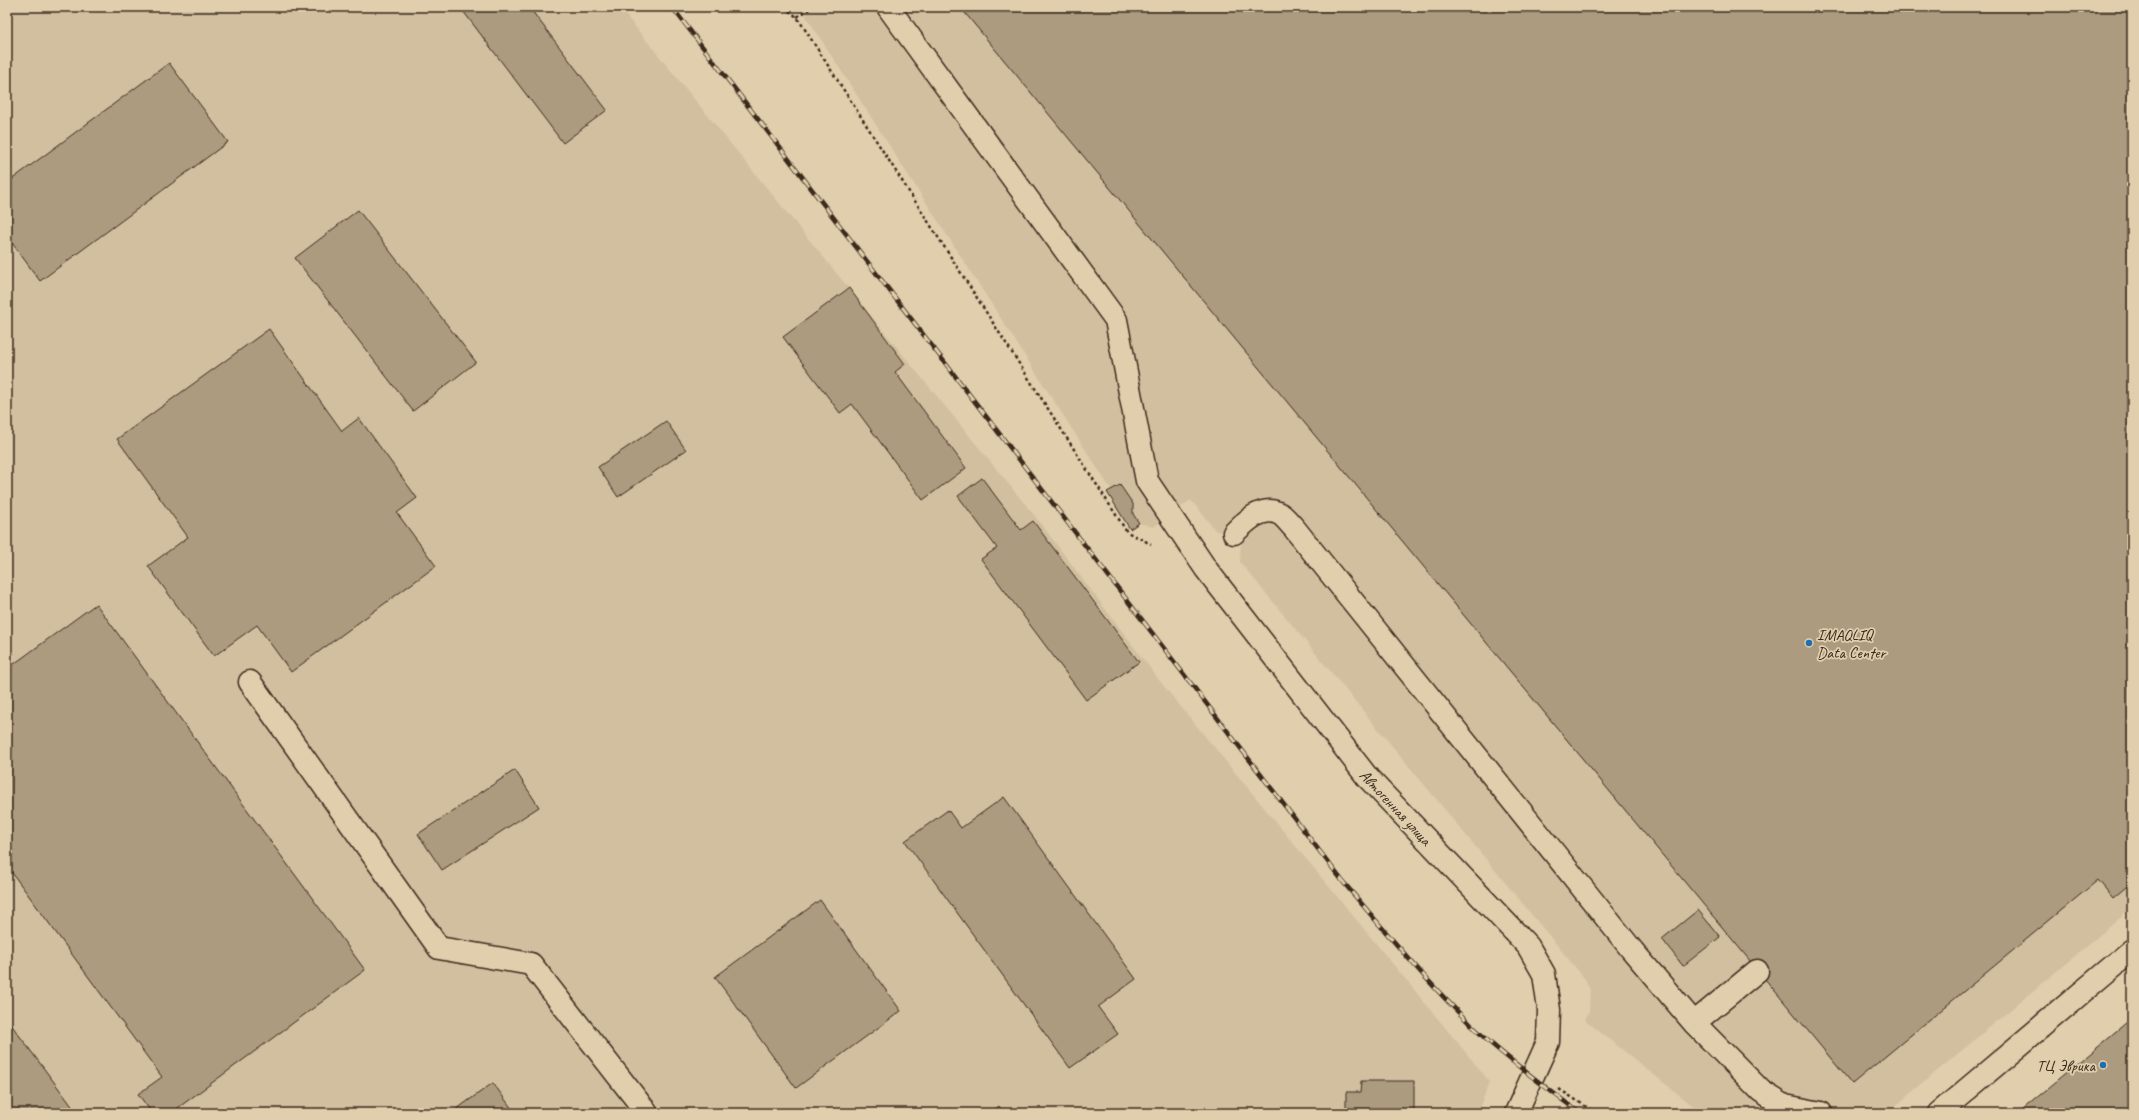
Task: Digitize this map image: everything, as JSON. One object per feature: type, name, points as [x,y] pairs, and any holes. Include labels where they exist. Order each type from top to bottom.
[{"type":"street","name":"Автогенная улица","points":[[888,7],[1116,320],[1147,481],[1206,570],[1368,778],[1528,946],[1544,974],[1549,1010],[1548,1042],[1516,1113]]},
{"type":"street","points":[[1234,533],[1246,520],[1263,512],[1280,514],[1294,528],[1632,950],[1694,1023],[1761,1091],[1785,1106],[1821,1113]]},
{"type":"street","points":[[250,682],[440,948],[531,964],[647,1113]]},
{"type":"street","points":[[1939,1113],[2132,950]]},
{"type":"street","points":[[1694,1023],[1757,971]]},
{"type":"path","points":[[784,7],[797,17],[1127,532],[1158,547]]},
{"type":"path","points":[[797,17],[812,7]]},
{"type":"path","points":[[1536,1070],[1554,1086],[1596,1113]]},
{"type":"shaded area","points":[[7,7],[619,7],[1038,520],[1162,684],[1490,1082],[1477,1113],[7,1113]]},
{"type":"shaded area","name":"IMAQLIQ Data Center","points":[[800,7],[2132,7],[2132,908],[1887,1113],[1702,1113],[1585,1020],[1589,1012],[1590,990],[1585,979],[1240,562],[1241,538],[1234,533],[1216,531],[1191,500],[1153,527],[1139,523],[1134,525]]},
{"type":"building","points":[[460,7],[529,7],[607,110],[563,143]]},
{"type":"building","name":"IMAQLIQ Data Center","points":[[960,7],[2132,7],[2132,882],[2113,898],[2098,880],[1852,1084]]},
{"type":"building","points":[[169,63],[228,142],[40,281],[7,236],[7,183]]},
{"type":"building","points":[[358,210],[476,362],[413,411],[295,258]]},
{"type":"building","points":[[849,288],[905,364],[895,372],[966,468],[923,500],[852,404],[840,413],[783,337]]},
{"type":"building","points":[[269,329],[342,431],[359,418],[417,498],[397,513],[436,566],[291,672],[257,625],[214,656],[148,566],[188,537],[117,439]]},
{"type":"building","points":[[666,421],[686,450],[618,497],[598,467]]},
{"type":"building","points":[[982,478],[1021,530],[1033,521],[1139,662],[1086,700],[981,559],[997,548],[958,496]]},
{"type":"building","points":[[1120,485],[1133,504],[1133,514],[1139,523],[1130,529],[1107,492]]},
{"type":"building","points":[[96,604],[365,970],[171,1113],[152,1113],[138,1094],[162,1077],[7,866],[7,669]]},
{"type":"building","points":[[515,770],[539,807],[442,870],[418,834]]},
{"type":"building","points":[[1004,797],[1136,979],[1098,1007],[1118,1034],[1070,1068],[905,841],[948,810],[961,828]]},
{"type":"building","points":[[820,900],[901,1011],[796,1088],[715,977]]},
{"type":"building","points":[[1698,910],[1720,937],[1683,966],[1662,939]]},
{"type":"building","name":"ТЦ Эврика","points":[[2132,1018],[2132,1113],[2017,1113]]},
{"type":"building","points":[[7,1019],[77,1113],[7,1113]]},
{"type":"building","points":[[1361,1081],[1414,1081],[1414,1113],[1346,1113],[1346,1092],[1360,1092]]},
{"type":"building","points":[[493,1083],[515,1113],[451,1113]]},
{"type":"building","points":[[999,1106],[1004,1113],[990,1113]]},
{"type":"railway","points":[[672,7],[1344,883],[1413,964],[1468,1022],[1510,1059],[1580,1113]]},
{"type":"place","name":"IMAQLIQ Data Center","points":[[1809,643]]},
{"type":"place","name":"ТЦ Эврика","points":[[2103,1065]]}]
